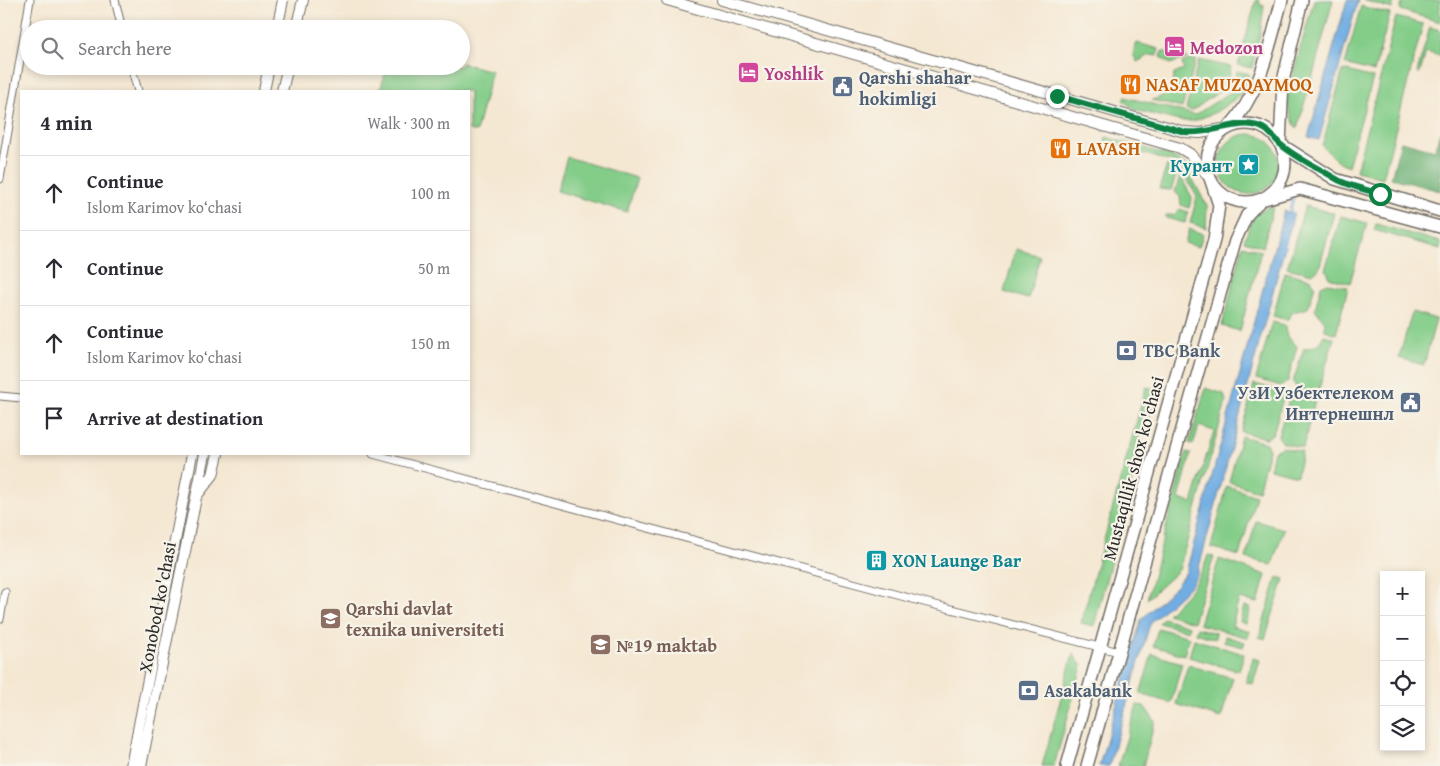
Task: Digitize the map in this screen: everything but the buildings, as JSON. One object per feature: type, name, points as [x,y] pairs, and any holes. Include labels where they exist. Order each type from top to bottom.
[{"type":"main road","points":[[279,20],[283,0]]},
{"type":"main road","points":[[298,20],[302,0]]},
{"type":"main road","points":[[667,0],[1180,148],[1198,162],[1216,188],[1226,196],[1237,201],[1261,200],[1300,190],[1440,227]]},
{"type":"main road","points":[[722,0],[1185,132],[1200,133],[1240,124],[1252,124],[1268,131],[1280,144],[1335,179],[1440,211]]},
{"type":"main road","points":[[1210,178],[1207,167],[1210,150],[1219,135],[1228,128],[1249,104],[1256,89],[1282,0]]},
{"type":"main road","points":[[1261,200],[1272,192],[1280,182],[1285,170],[1285,156],[1280,144],[1283,81],[1302,0]]},
{"type":"main road","points":[[264,90],[268,75]]},
{"type":"main road","points":[[282,90],[286,75]]},
{"type":"main road","name":"Mustaqillik shox ko'chasi","points":[[1067,766],[1102,647],[1214,240],[1219,205],[1210,178]]},
{"type":"main road","name":"Mustaqillik shox ko'chasi","points":[[1087,766],[1235,241],[1247,215],[1261,200]]},
{"type":"main road","name":"Xonobod ko'chasi","points":[[131,766],[192,455]]},
{"type":"main road","name":"Xonobod ko'chasi","points":[[141,766],[205,455]]},
{"type":"main road","points":[[196,497],[213,475],[218,455]]},
{"type":"street","points":[[27,20],[30,0]]},
{"type":"street","points":[[115,0],[120,20]]},
{"type":"street","points":[[0,180],[20,60]]},
{"type":"street","points":[[134,75],[138,90]]},
{"type":"street","points":[[0,396],[20,398]]},
{"type":"street","points":[[377,455],[920,601],[1119,652]]},
{"type":"street","points":[[0,619],[5,592]]},
{"type":"green space","points":[[1256,0],[1260,0],[1259,4],[1264,6],[1260,35],[1252,68],[1238,65]]},
{"type":"green space","points":[[1314,0],[1333,0],[1310,86],[1291,81]]},
{"type":"green space","points":[[1363,0],[1394,0],[1392,9]]},
{"type":"green space","points":[[1403,0],[1440,0],[1440,22],[1400,10]]},
{"type":"green space","points":[[1361,6],[1390,14],[1374,72],[1345,64]]},
{"type":"green space","points":[[1396,17],[1423,24],[1383,178],[1356,171]]},
{"type":"green space","points":[[1430,27],[1440,30],[1440,56],[1426,52],[1420,73],[1417,73]]},
{"type":"green space","points":[[1137,43],[1159,49],[1157,56],[1150,55],[1137,62],[1133,54]]},
{"type":"green space","points":[[1162,51],[1188,58],[1170,64],[1161,57]]},
{"type":"green space","points":[[1192,59],[1196,60],[1182,108],[1152,100],[1169,91],[1173,84],[1174,74],[1184,70],[1182,63]]},
{"type":"green space","points":[[1199,60],[1231,67],[1227,86],[1192,111],[1186,109]]},
{"type":"green space","points":[[470,65],[492,71],[476,132],[470,130],[470,90],[380,90],[384,75],[470,75]]},
{"type":"green space","points":[[1343,70],[1373,78],[1348,166],[1336,160],[1322,146]]},
{"type":"green space","points":[[1237,71],[1249,74],[1245,89],[1238,97],[1216,112],[1194,121],[1179,121],[1135,110],[1123,100],[1125,97],[1195,115],[1232,91]]},
{"type":"green space","points":[[1289,86],[1308,91],[1297,129],[1289,108]]},
{"type":"green space","points":[[1440,132],[1440,191],[1391,178],[1401,141],[1435,150]]},
{"type":"green space","points":[[1243,134],[1255,134],[1266,139],[1274,147],[1279,158],[1277,176],[1266,189],[1255,194],[1243,194],[1232,189],[1224,181],[1219,170],[1219,158],[1224,147],[1232,139]]},
{"type":"green space","points":[[1106,137],[1172,156],[1184,163],[1207,206],[1206,228],[1190,223],[1197,197],[1179,164],[1105,142]]},
{"type":"green space","points":[[567,157],[637,178],[627,212],[557,191]]},
{"type":"green space","points":[[1167,165],[1175,167],[1177,173],[1171,190],[1159,189]]},
{"type":"green space","points":[[1180,176],[1192,197],[1189,208],[1181,205],[1180,197],[1175,192]]},
{"type":"green space","points":[[1274,204],[1263,247],[1244,241],[1254,215]]},
{"type":"green space","points":[[1305,206],[1334,213],[1319,269],[1312,274],[1287,268]]},
{"type":"green space","points":[[1180,209],[1188,212],[1185,223],[1166,218],[1166,215],[1174,215]]},
{"type":"green space","points":[[1341,216],[1367,223],[1350,283],[1329,278],[1325,270]]},
{"type":"green space","points":[[1376,224],[1440,242],[1440,249],[1374,230]]},
{"type":"green space","points":[[1189,229],[1203,234],[1199,247],[1185,243]]},
{"type":"green space","points":[[1243,245],[1261,251],[1240,331],[1222,326]]},
{"type":"green space","points":[[1016,249],[1040,256],[1028,299],[1004,292]]},
{"type":"green space","points":[[1285,272],[1311,279],[1315,286],[1308,308],[1293,312],[1287,320],[1273,316]]},
{"type":"green space","points":[[1328,283],[1348,287],[1336,334],[1325,330],[1325,322],[1315,309],[1321,286]]},
{"type":"green space","points":[[1412,312],[1436,319],[1424,365],[1399,358]]},
{"type":"green space","points":[[1272,322],[1285,325],[1288,338],[1297,346],[1288,381],[1281,386],[1256,379]]},
{"type":"green space","points":[[1324,335],[1334,338],[1317,396],[1298,390],[1293,382],[1304,348],[1316,345]]},
{"type":"green space","points":[[1254,384],[1279,390],[1283,398],[1273,434],[1266,438],[1241,432]]},
{"type":"green space","points":[[1146,387],[1158,390],[1145,432],[1141,431],[1134,453],[1139,454],[1094,626],[1081,623]]},
{"type":"green space","points":[[1206,388],[1224,394],[1226,402],[1179,570],[1147,599],[1186,452],[1191,453],[1179,499],[1192,503],[1214,431],[1199,426],[1193,445],[1189,443]]},
{"type":"green space","points":[[1296,395],[1315,400],[1303,448],[1283,443],[1278,436],[1289,400]]},
{"type":"green space","points":[[1241,436],[1266,443],[1269,450],[1258,491],[1229,482]]},
{"type":"green space","points":[[1282,447],[1302,452],[1297,476],[1270,469],[1274,451]]},
{"type":"green space","points":[[1227,486],[1256,496],[1239,556],[1211,547]]},
{"type":"green space","points":[[1256,521],[1284,529],[1272,565],[1246,558]]},
{"type":"green space","points":[[1208,555],[1214,557],[1193,622],[1167,614],[1197,581]]},
{"type":"green space","points":[[1219,559],[1266,575],[1258,603],[1239,599],[1232,626],[1250,631],[1248,638],[1199,624]]},
{"type":"green space","points":[[1277,577],[1284,579],[1265,639],[1259,637]]},
{"type":"green space","points":[[1244,606],[1251,608],[1246,624],[1240,622]]},
{"type":"green space","points":[[1163,618],[1189,626],[1188,631],[1159,623]]},
{"type":"green space","points":[[1158,628],[1189,637],[1184,655],[1153,646]]},
{"type":"green space","points":[[1197,628],[1216,633],[1215,639],[1195,633]]},
{"type":"green space","points":[[1225,636],[1245,642],[1243,647],[1224,642]]},
{"type":"green space","points":[[1194,639],[1244,654],[1239,671],[1189,657]]},
{"type":"green space","points":[[1073,654],[1082,666],[1054,766],[1042,766]]},
{"type":"green space","points":[[1152,654],[1182,663],[1171,703],[1140,694]]},
{"type":"green space","points":[[1253,658],[1260,660],[1253,684],[1246,682]]},
{"type":"green space","points":[[1188,665],[1233,678],[1221,718],[1176,704]]},
{"type":"green space","points":[[1137,705],[1144,706],[1155,721],[1143,766],[1118,766]]},
{"type":"water","points":[[1347,0],[1358,0],[1319,140],[1308,137]]},
{"type":"water","points":[[1284,211],[1294,213],[1197,575],[1191,585],[1153,620],[1149,627],[1109,766],[1099,766],[1141,620],[1176,586],[1186,572]]},
{"type":"waterway","points":[[1289,215],[1293,198]]},
{"type":"place","name":"Medozon","points":[[1174,47]]},
{"type":"place","name":"Yoshlik","points":[[748,73]]},
{"type":"place","name":"NASAF MUZQAYMOQ","points":[[1130,84]]},
{"type":"place","name":"Qarshi shahar hokimligi","points":[[843,87]]},
{"type":"place","name":"LAVASH","points":[[1061,148]]},
{"type":"place","name":"Курант","points":[[1248,165]]},
{"type":"place","name":"TBC Bank","points":[[1127,350]]},
{"type":"place","name":"УзИ Узбектелеком Интернешнл","points":[[1410,402]]},
{"type":"place","name":"XON Launge Bar","points":[[876,560]]},
{"type":"place","name":"Qarshi davlat texnika universiteti","points":[[330,618]]},
{"type":"place","name":"№19 maktab","points":[[600,645]]},
{"type":"place","name":"Asakabank","points":[[1028,690]]},
{"type":"route","points":[[1057,96],[1185,132],[1205,132],[1240,124],[1252,124],[1273,134],[1280,144],[1335,179],[1380,194]]}]
